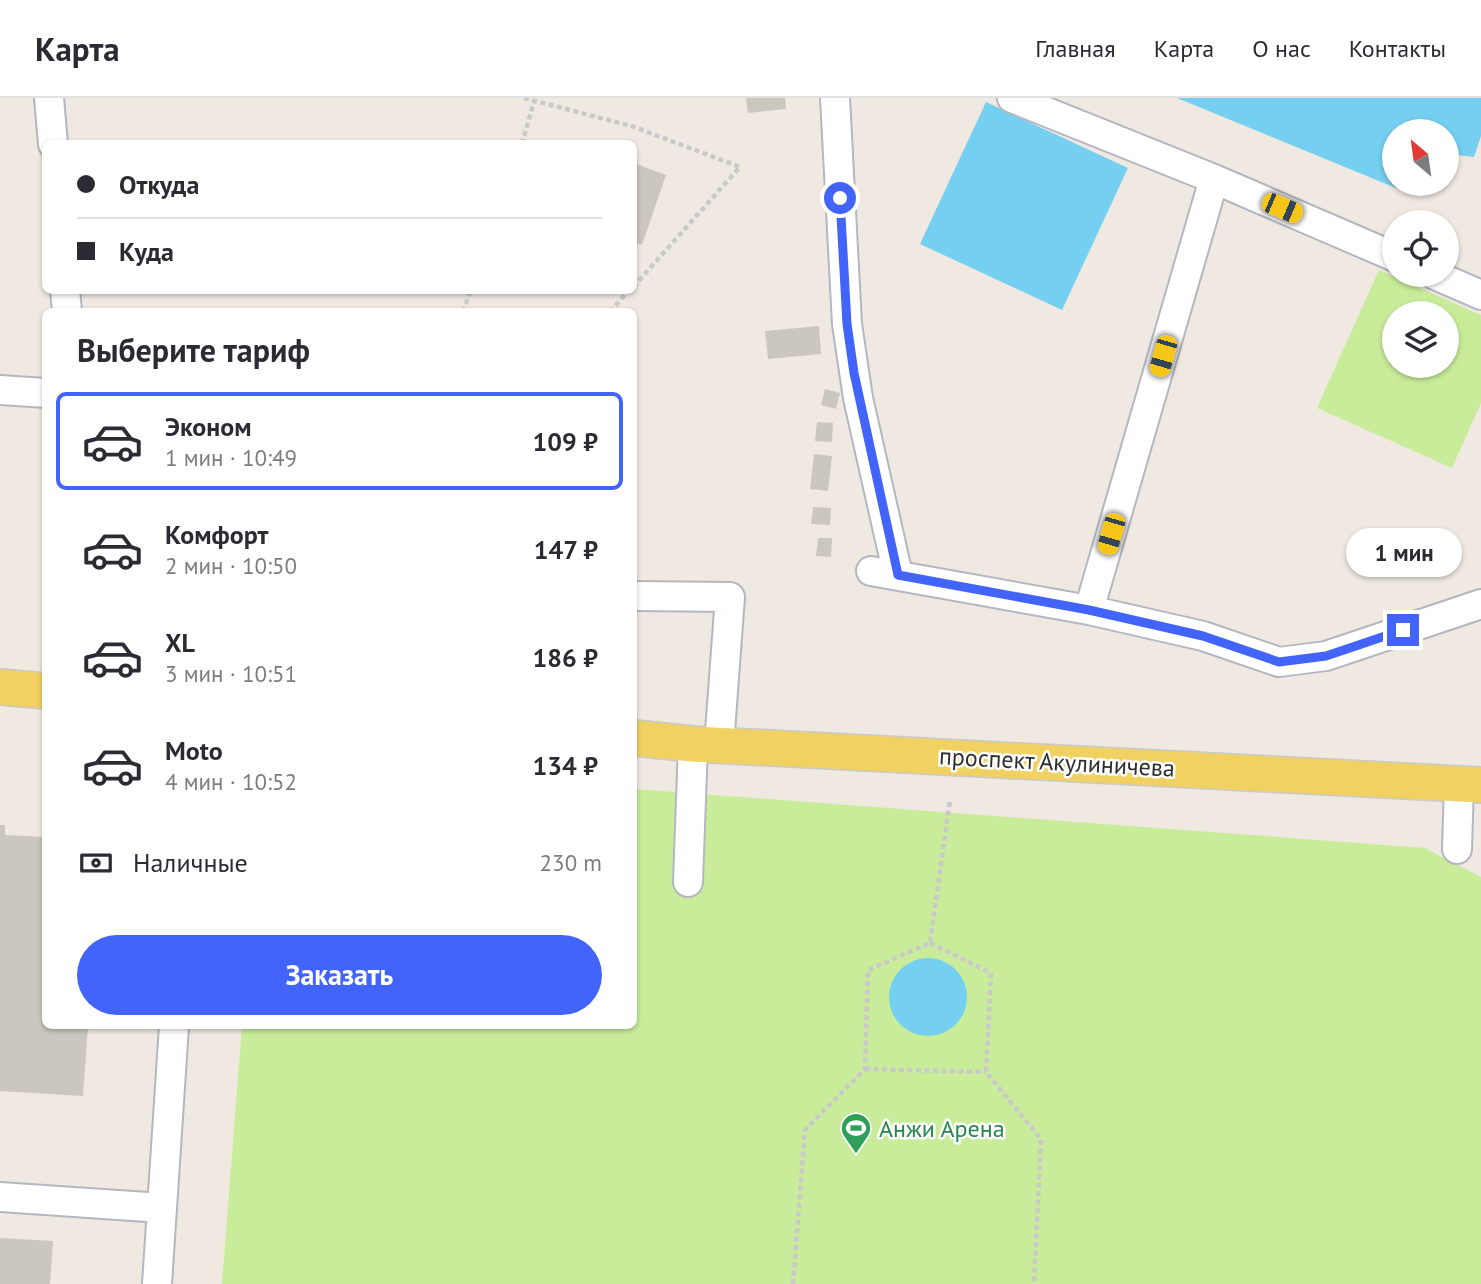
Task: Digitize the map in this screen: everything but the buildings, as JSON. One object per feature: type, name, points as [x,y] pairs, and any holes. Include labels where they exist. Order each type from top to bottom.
[{"type":"main road","points":[[0,688],[42,691]]},
{"type":"main road","name":"проспект Акулиничева","points":[[637,738],[706,745],[1470,785]]},
{"type":"street","points":[[49,98],[53,140]]},
{"type":"street","points":[[835,98],[847,324],[885,573],[1089,610],[1203,636],[1279,662],[1326,656],[1481,604]]},
{"type":"street","points":[[1012,98],[1214,179],[1382,251]]},
{"type":"street","points":[[1089,610],[1214,179]]},
{"type":"street","points":[[1459,285],[1481,295]]},
{"type":"street","points":[[0,390],[42,393]]},
{"type":"street","points":[[637,596],[730,597],[706,745],[688,882]]},
{"type":"street","points":[[1457,849],[1470,785]]},
{"type":"street","points":[[158,1284],[174,1029]]},
{"type":"street","points":[[0,1196],[162,1208]]},
{"type":"path","points":[[524,98],[631,125],[740,167],[637,283]]},
{"type":"path","points":[[523,140],[534,101]]},
{"type":"path","points":[[613,308],[626,294]]},
{"type":"path","points":[[930,943],[950,800]]},
{"type":"path","points":[[793,1284],[805,1130],[865,1069],[868,970],[930,943],[991,973],[986,1072],[1041,1139],[1034,1284]]},
{"type":"path","points":[[865,1069],[986,1072]]},
{"type":"green space","points":[[1379,270],[1382,271],[1382,287],[1418,287],[1449,301],[1382,301],[1382,378],[1459,378],[1459,305],[1481,315],[1481,403],[1452,468],[1317,408]]},
{"type":"green space","name":"Анжи Арена","points":[[637,789],[1425,848],[1481,877],[1481,1284],[222,1284],[242,1029],[637,1029]]},
{"type":"water","points":[[1177,98],[1481,98],[1481,136],[1474,157],[1460,155],[1460,119],[1382,119],[1382,182]]},
{"type":"water","points":[[986,102],[1128,168],[1062,310],[920,244]]},
{"type":"water","points":[[928,958],[943,961],[960,975],[967,997],[964,1012],[950,1029],[928,1036],[913,1033],[896,1019],[889,997],[892,982],[906,965]]},
{"type":"place","name":"Анжи Арена","points":[[856,1155]]},
{"type":"route","points":[[840,198],[847,324],[854,373],[898,575],[1089,610],[1203,636],[1279,662],[1326,656],[1403,630]]}]
